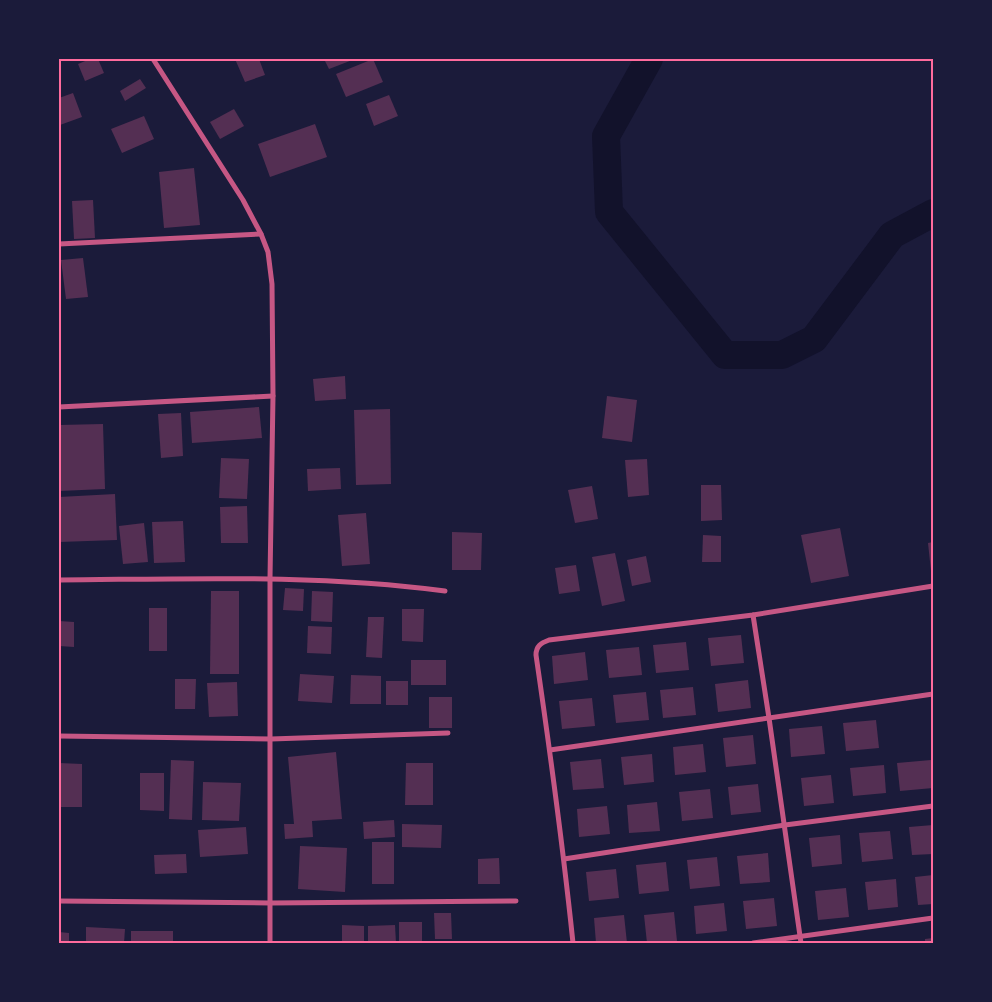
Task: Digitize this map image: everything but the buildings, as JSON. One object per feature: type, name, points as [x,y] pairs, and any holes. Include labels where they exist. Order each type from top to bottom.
[{"type":"street","points":[[153,59],[243,200],[268,252],[272,284],[273,396],[270,578],[270,943]]},
{"type":"street","points":[[59,244],[261,234]]},
{"type":"street","points":[[59,407],[273,396]]},
{"type":"street","points":[[59,580],[270,578],[364,582],[445,591]]},
{"type":"street","points":[[573,943],[550,750],[536,655],[538,645],[543,642],[753,615],[933,586]]},
{"type":"street","points":[[753,615],[801,943]]},
{"type":"street","points":[[550,750],[933,694]]},
{"type":"street","points":[[59,736],[271,739],[448,733]]},
{"type":"street","points":[[564,859],[785,825],[933,806]]},
{"type":"street","points":[[59,901],[270,903],[516,901]]},
{"type":"street","points":[[753,943],[933,918]]},
{"type":"waterway","points":[[649,59],[606,136],[609,212],[725,355],[782,355],[814,339],[892,235],[933,213]]}]
